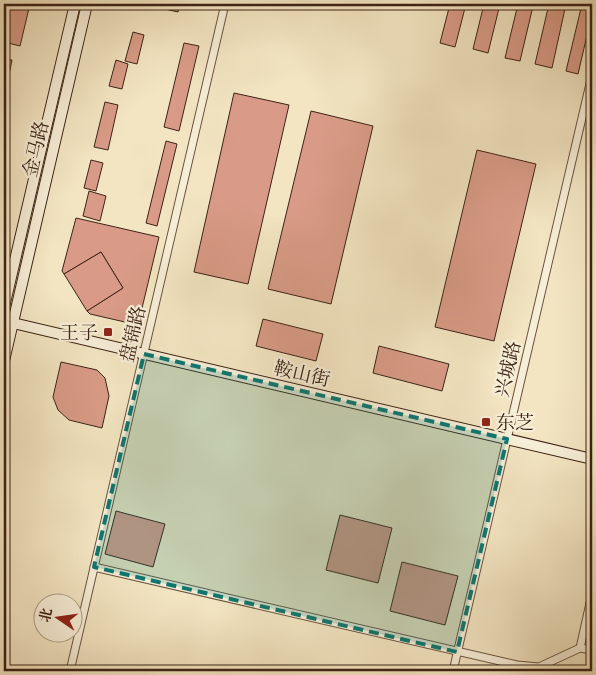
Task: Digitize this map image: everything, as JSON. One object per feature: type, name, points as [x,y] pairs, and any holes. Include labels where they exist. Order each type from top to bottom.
[{"type":"street","name":"金马路","points":[[4,307],[75,4]]},
{"type":"street","name":"金马路","points":[[4,361],[9,319],[87,4]]},
{"type":"street","name":"盘锦路","points":[[70,671],[225,4]]},
{"type":"street","name":"兴城路","points":[[453,671],[592,75]]},
{"type":"street","name":"鞍山街","points":[[9,319],[508,436],[592,459]]},
{"type":"street","name":"鞍山街","points":[[508,436],[592,452]]},
{"type":"street","points":[[94,567],[529,667],[540,667],[580,648],[592,650]]},
{"type":"street","points":[[580,648],[592,594]]},
{"type":"highlighted area","points":[[144,354],[507,439],[457,652],[94,567]]},
{"type":"building","points":[[4,4],[30,4],[20,46],[4,42]]},
{"type":"building","points":[[143,4],[180,4],[178,12]]},
{"type":"building","points":[[450,4],[466,4],[455,47],[440,43]]},
{"type":"building","points":[[484,4],[500,4],[488,53],[473,49]]},
{"type":"building","points":[[518,4],[533,6],[520,61],[505,58]]},
{"type":"building","points":[[549,4],[566,4],[552,68],[535,64]]},
{"type":"building","points":[[582,4],[592,4],[592,14],[578,74],[566,71]]},
{"type":"building","points":[[133,32],[144,35],[137,64],[125,61]]},
{"type":"building","points":[[184,43],[199,46],[179,131],[164,127]]},
{"type":"building","points":[[4,59],[12,60],[7,84],[4,83]]},
{"type":"building","points":[[116,60],[128,64],[122,89],[109,86]]},
{"type":"building","points":[[234,93],[289,105],[248,284],[194,272]]},
{"type":"building","points":[[105,102],[118,105],[108,150],[94,147]]},
{"type":"building","points":[[311,111],[373,126],[331,304],[268,289]]},
{"type":"building","points":[[166,141],[177,144],[157,226],[146,223]]},
{"type":"building","points":[[477,150],[536,164],[494,341],[435,327]]},
{"type":"building","points":[[91,160],[103,163],[96,191],[84,188]]},
{"type":"building","points":[[89,191],[106,196],[100,221],[83,216]]},
{"type":"building","points":[[76,218],[159,237],[138,325],[90,314],[87,311],[123,288],[101,252],[64,274],[62,271]]},
{"type":"building","points":[[101,252],[123,288],[87,311],[64,274]]},
{"type":"building","points":[[263,319],[323,334],[316,361],[256,346]]},
{"type":"building","points":[[379,346],[449,364],[442,391],[373,373]]},
{"type":"building","points":[[61,362],[97,370],[105,378],[109,396],[102,428],[69,420],[58,410],[53,397]]},
{"type":"building","points":[[116,511],[165,524],[153,567],[105,554]]},
{"type":"building","points":[[340,515],[392,528],[378,583],[326,570]]},
{"type":"building","points":[[402,562],[458,576],[445,625],[390,611]]},
{"type":"place","name":"王子","points":[[108,332]]},
{"type":"place","name":"东芝","points":[[486,422]]}]
